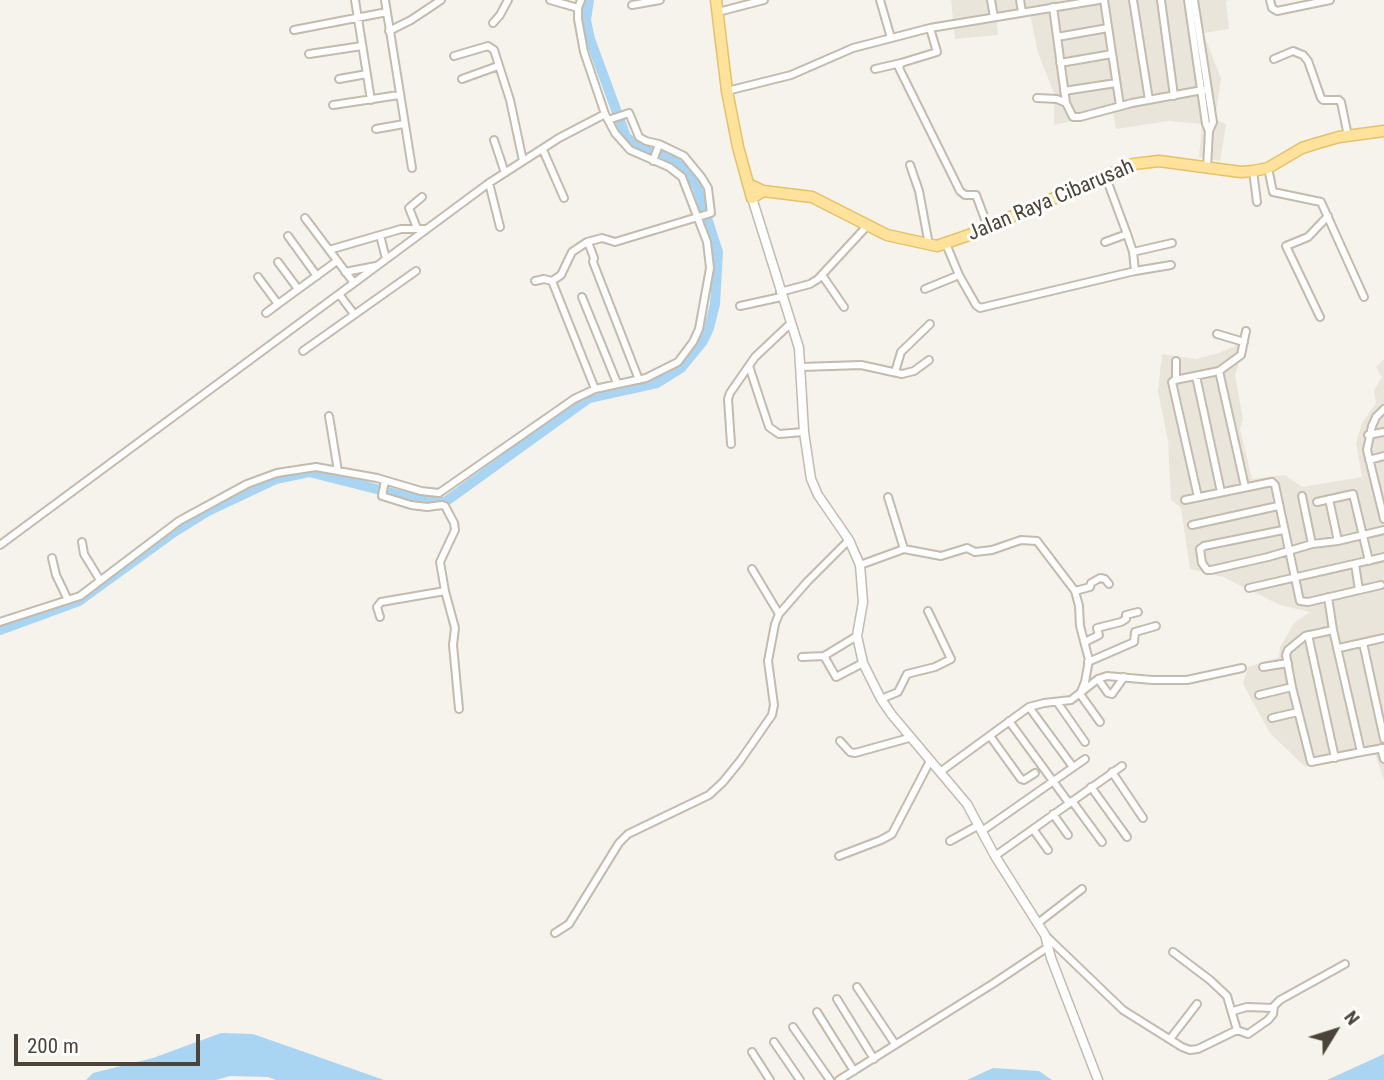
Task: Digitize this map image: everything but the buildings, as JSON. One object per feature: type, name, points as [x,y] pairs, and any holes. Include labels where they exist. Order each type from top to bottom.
[{"type":"main road","points":[[716,0],[727,91],[738,146],[752,198],[763,191]]},
{"type":"main road","name":"Jalan Raya Cibarusah","points":[[748,184],[763,191],[812,197],[867,226],[900,239],[929,245],[946,244],[1133,164],[1172,162],[1241,172],[1253,171],[1268,168],[1302,148],[1348,136],[1384,131]]},
{"type":"street","points":[[355,0],[371,100]]},
{"type":"street","points":[[385,0],[412,167]]},
{"type":"street","points":[[390,31],[441,0]]},
{"type":"street","points":[[493,23],[508,0]]},
{"type":"street","points":[[550,0],[578,8]]},
{"type":"street","points":[[0,622],[80,596],[179,521],[247,484],[277,473],[316,467],[439,493],[561,407],[595,389],[658,374],[677,362],[693,342],[699,329],[710,268],[703,215],[682,177],[654,159],[625,146],[607,117],[584,52],[578,8],[582,0]]},
{"type":"street","points":[[632,5],[660,0]]},
{"type":"street","points":[[718,12],[764,0]]},
{"type":"street","points":[[880,0],[891,38]]},
{"type":"street","points":[[991,0],[994,16]]},
{"type":"street","points":[[1020,0],[1022,12]]},
{"type":"street","points":[[727,91],[791,75],[853,48],[930,28],[1049,5],[1099,0]]},
{"type":"street","points":[[1104,0],[1120,106]]},
{"type":"street","points":[[1133,0],[1149,100]]},
{"type":"street","points":[[1161,0],[1174,96]]},
{"type":"street","points":[[1188,0],[1204,89],[1213,122],[1209,131],[1207,168]]},
{"type":"street","points":[[1194,0],[1204,89]]},
{"type":"street","points":[[1270,0],[1272,8],[1277,11],[1329,0]]},
{"type":"street","points":[[1049,5],[1057,37],[1066,103],[1073,117],[1204,89]]},
{"type":"street","points":[[294,30],[387,12]]},
{"type":"street","points":[[875,69],[937,52],[930,28]]},
{"type":"street","points":[[1057,37],[1108,28]]},
{"type":"street","points":[[309,54],[362,46]]},
{"type":"street","points":[[454,56],[491,46],[494,50],[510,100],[523,161]]},
{"type":"street","points":[[1273,59],[1293,51],[1303,55],[1308,61],[1321,98],[1342,102],[1348,136]]},
{"type":"street","points":[[1060,63],[1112,54]]},
{"type":"street","points":[[901,63],[899,68],[960,191],[968,196],[976,195],[988,228]]},
{"type":"street","points":[[462,79],[498,66]]},
{"type":"street","points":[[339,79],[367,74]]},
{"type":"street","points":[[1064,91],[1116,83]]},
{"type":"street","points":[[333,105],[399,95]]},
{"type":"street","points":[[1037,98],[1057,99],[1066,103]]},
{"type":"street","points":[[0,545],[489,183],[544,149],[607,117],[629,113],[639,137],[684,156],[702,178],[709,192],[712,210],[615,242],[602,238],[588,242],[575,249],[561,275],[552,281],[536,281]]},
{"type":"street","points":[[376,129],[404,124]]},
{"type":"street","points":[[494,140],[505,173]]},
{"type":"street","points":[[654,159],[659,145]]},
{"type":"street","points":[[544,149],[564,198]]},
{"type":"street","points":[[910,165],[919,191],[929,245]]},
{"type":"street","points":[[1268,168],[1273,192],[1321,202],[1364,297]]},
{"type":"street","points":[[1253,171],[1257,202]]},
{"type":"street","points":[[1105,175],[1133,252],[1135,271]]},
{"type":"street","points":[[489,183],[500,227]]},
{"type":"street","points":[[417,228],[409,208],[422,197]]},
{"type":"street","points":[[752,198],[799,348],[810,480],[849,540],[860,565],[863,602],[857,636],[863,663],[881,699],[909,738],[967,804],[995,856],[1045,935],[1105,995],[1135,1019],[1182,1047],[1198,1049],[1237,1030],[1248,1034],[1271,1017],[1273,1008],[1280,1000],[1345,964]]},
{"type":"street","points":[[1320,317],[1286,246],[1308,237],[1328,216]]},
{"type":"street","points":[[305,218],[354,283]]},
{"type":"street","points":[[740,306],[810,284],[822,275],[867,226]]},
{"type":"street","points":[[329,250],[380,235],[417,228],[427,229]]},
{"type":"street","points":[[1105,243],[1127,234]]},
{"type":"street","points":[[380,235],[386,259]]},
{"type":"street","points":[[288,236],[317,276]]},
{"type":"street","points":[[588,242],[593,262],[639,380]]},
{"type":"street","points":[[1133,252],[1172,243]]},
{"type":"street","points":[[946,244],[960,275],[980,308],[1171,265]]},
{"type":"street","points":[[265,313],[337,261]]},
{"type":"street","points":[[278,262],[298,289]]},
{"type":"street","points":[[345,272],[378,265]]},
{"type":"street","points":[[303,351],[416,271]]},
{"type":"street","points":[[822,275],[844,307]]},
{"type":"street","points":[[925,289],[960,275]]},
{"type":"street","points":[[258,277],[278,304]]},
{"type":"street","points":[[552,281],[595,389]]},
{"type":"street","points":[[339,294],[354,314]]},
{"type":"street","points":[[582,297],[618,383]]},
{"type":"street","points":[[730,444],[728,399],[734,385],[765,347],[791,323]]},
{"type":"street","points":[[895,372],[901,352],[930,324]]},
{"type":"street","points":[[1198,497],[1172,384],[1176,380],[1219,371],[1238,358],[1246,331]]},
{"type":"street","points":[[1217,334],[1244,342]]},
{"type":"street","points":[[801,367],[860,365],[908,373],[929,360]]},
{"type":"street","points":[[1176,361],[1176,380]]},
{"type":"street","points":[[749,366],[769,427],[779,434],[804,432]]},
{"type":"street","points":[[1219,371],[1245,486]]},
{"type":"street","points":[[1195,376],[1221,492]]},
{"type":"street","points":[[1384,409],[1376,416],[1368,435],[1367,450],[1384,519]]},
{"type":"street","points":[[329,416],[338,471]]},
{"type":"street","points":[[1368,435],[1384,432]]},
{"type":"street","points":[[1369,460],[1384,456]]},
{"type":"street","points":[[1185,500],[1272,482],[1275,485],[1300,601],[1381,585]]},
{"type":"street","points":[[384,483],[381,495],[411,505],[445,506],[455,526],[440,562],[455,628],[453,645],[459,709]]},
{"type":"street","points":[[1317,502],[1353,494],[1369,561]]},
{"type":"street","points":[[1302,496],[1312,544]]},
{"type":"street","points":[[888,497],[904,550]]},
{"type":"street","points":[[1329,499],[1338,541]]},
{"type":"street","points":[[1192,525],[1278,506]]},
{"type":"street","points":[[1283,530],[1204,546],[1200,550],[1202,563],[1207,570],[1211,570],[1312,544],[1384,530]]},
{"type":"street","points":[[555,933],[569,924],[619,843],[628,834],[718,788],[768,722],[774,705],[768,661],[779,614],[849,540]]},
{"type":"street","points":[[860,565],[904,550],[941,556],[967,548],[975,552],[992,550],[1020,540],[1037,541],[1075,591],[1088,662],[1080,694]]},
{"type":"street","points":[[82,541],[84,554],[100,580]]},
{"type":"street","points":[[1249,588],[1384,557]]},
{"type":"street","points":[[52,558],[56,575],[68,600]]},
{"type":"street","points":[[1355,564],[1359,590]]},
{"type":"street","points":[[752,569],[779,614]]},
{"type":"street","points":[[1075,591],[1090,587],[1091,583],[1100,578],[1109,584]]},
{"type":"street","points":[[380,618],[377,607],[381,602],[445,591]]},
{"type":"street","points":[[1328,597],[1361,752]]},
{"type":"street","points":[[881,699],[898,692],[907,674],[935,667],[952,658],[928,611]]},
{"type":"street","points":[[1085,642],[1099,635],[1097,628],[1121,622],[1126,619],[1126,615],[1138,612]]},
{"type":"street","points":[[1088,662],[1134,642],[1135,632],[1156,626]]},
{"type":"street","points":[[1333,630],[1308,635],[1287,650],[1292,687],[1311,762],[1383,748],[1384,760]]},
{"type":"street","points":[[1308,635],[1335,758]]},
{"type":"street","points":[[802,657],[824,656],[857,636]]},
{"type":"street","points":[[1339,648],[1384,638]]},
{"type":"street","points":[[1363,643],[1384,739]]},
{"type":"street","points":[[824,656],[836,677],[863,663]]},
{"type":"street","points":[[1263,667],[1288,663]]},
{"type":"street","points":[[940,772],[1029,707],[1071,700],[1098,679],[1107,676],[1187,680],[1242,668]]},
{"type":"street","points":[[1098,679],[1108,693],[1112,694],[1124,677]]},
{"type":"street","points":[[1259,695],[1292,687]]},
{"type":"street","points":[[1080,694],[1100,722]]},
{"type":"street","points":[[1057,702],[1085,742]]},
{"type":"street","points":[[1029,707],[1073,767]]},
{"type":"street","points":[[1272,718],[1298,712]]},
{"type":"street","points":[[1009,721],[1102,842]]},
{"type":"street","points":[[990,736],[1021,779],[1024,780],[1035,773]]},
{"type":"street","points":[[840,741],[850,752],[855,753],[909,738]]},
{"type":"street","points":[[950,841],[980,828],[1085,759]]},
{"type":"street","points":[[839,856],[892,834],[930,761]]},
{"type":"street","points":[[995,856],[1122,766]]},
{"type":"street","points":[[1112,772],[1143,818]]},
{"type":"street","points":[[1091,787],[1127,837]]},
{"type":"street","points":[[1054,814],[1068,835]]},
{"type":"street","points":[[1033,829],[1048,850]]},
{"type":"street","points":[[1038,923],[1082,889]]},
{"type":"street","points":[[1045,935],[1098,1080]]},
{"type":"street","points":[[839,1080],[1048,947]]},
{"type":"street","points":[[1173,952],[1227,996],[1237,1030]]},
{"type":"street","points":[[858,987],[895,1044]]},
{"type":"street","points":[[838,999],[874,1059]]},
{"type":"street","points":[[1170,1039],[1197,1004]]},
{"type":"street","points":[[1233,1011],[1247,1007],[1273,1008]]},
{"type":"street","points":[[817,1012],[854,1071]]},
{"type":"street","points":[[793,1027],[830,1080]]},
{"type":"street","points":[[774,1042],[800,1080]]},
{"type":"street","points":[[752,1052],[770,1080]]},
{"type":"shaded area","points":[[951,0],[1230,0],[1226,1],[1229,29],[1203,33],[1221,78],[1215,120],[1226,124],[1220,161],[1199,157],[1202,124],[1168,121],[1116,129],[1113,112],[1054,125],[1054,93],[1038,53],[1030,14],[996,17],[998,35],[955,39]]},
{"type":"shaded area","points":[[1246,341],[1235,375],[1243,419],[1240,429],[1252,479],[1285,475],[1302,487],[1362,477],[1356,443],[1362,423],[1376,403],[1374,390],[1382,377],[1376,367],[1384,359],[1384,780],[1375,754],[1304,766],[1270,733],[1243,684],[1248,667],[1279,657],[1280,647],[1294,623],[1310,612],[1280,605],[1223,577],[1190,569],[1181,508],[1171,500],[1168,441],[1158,391],[1162,354],[1196,359],[1219,353]]},
{"type":"water","points":[[221,1033],[253,1034],[384,1080],[276,1080],[268,1077],[230,1076],[216,1080],[86,1080],[93,1073],[153,1058]]},
{"type":"water","points":[[1384,1054],[1384,1080],[1327,1080]]},
{"type":"water","points":[[993,1068],[1039,1071],[1052,1080],[967,1080]]},
{"type":"waterway","points":[[0,630],[79,601],[174,532],[208,511],[276,479],[309,472],[404,496],[445,502],[589,398],[657,383],[681,368],[703,341],[709,328],[715,304],[718,252],[697,187],[686,171],[665,154],[635,144],[626,137],[590,39],[586,20],[589,0]]}]
